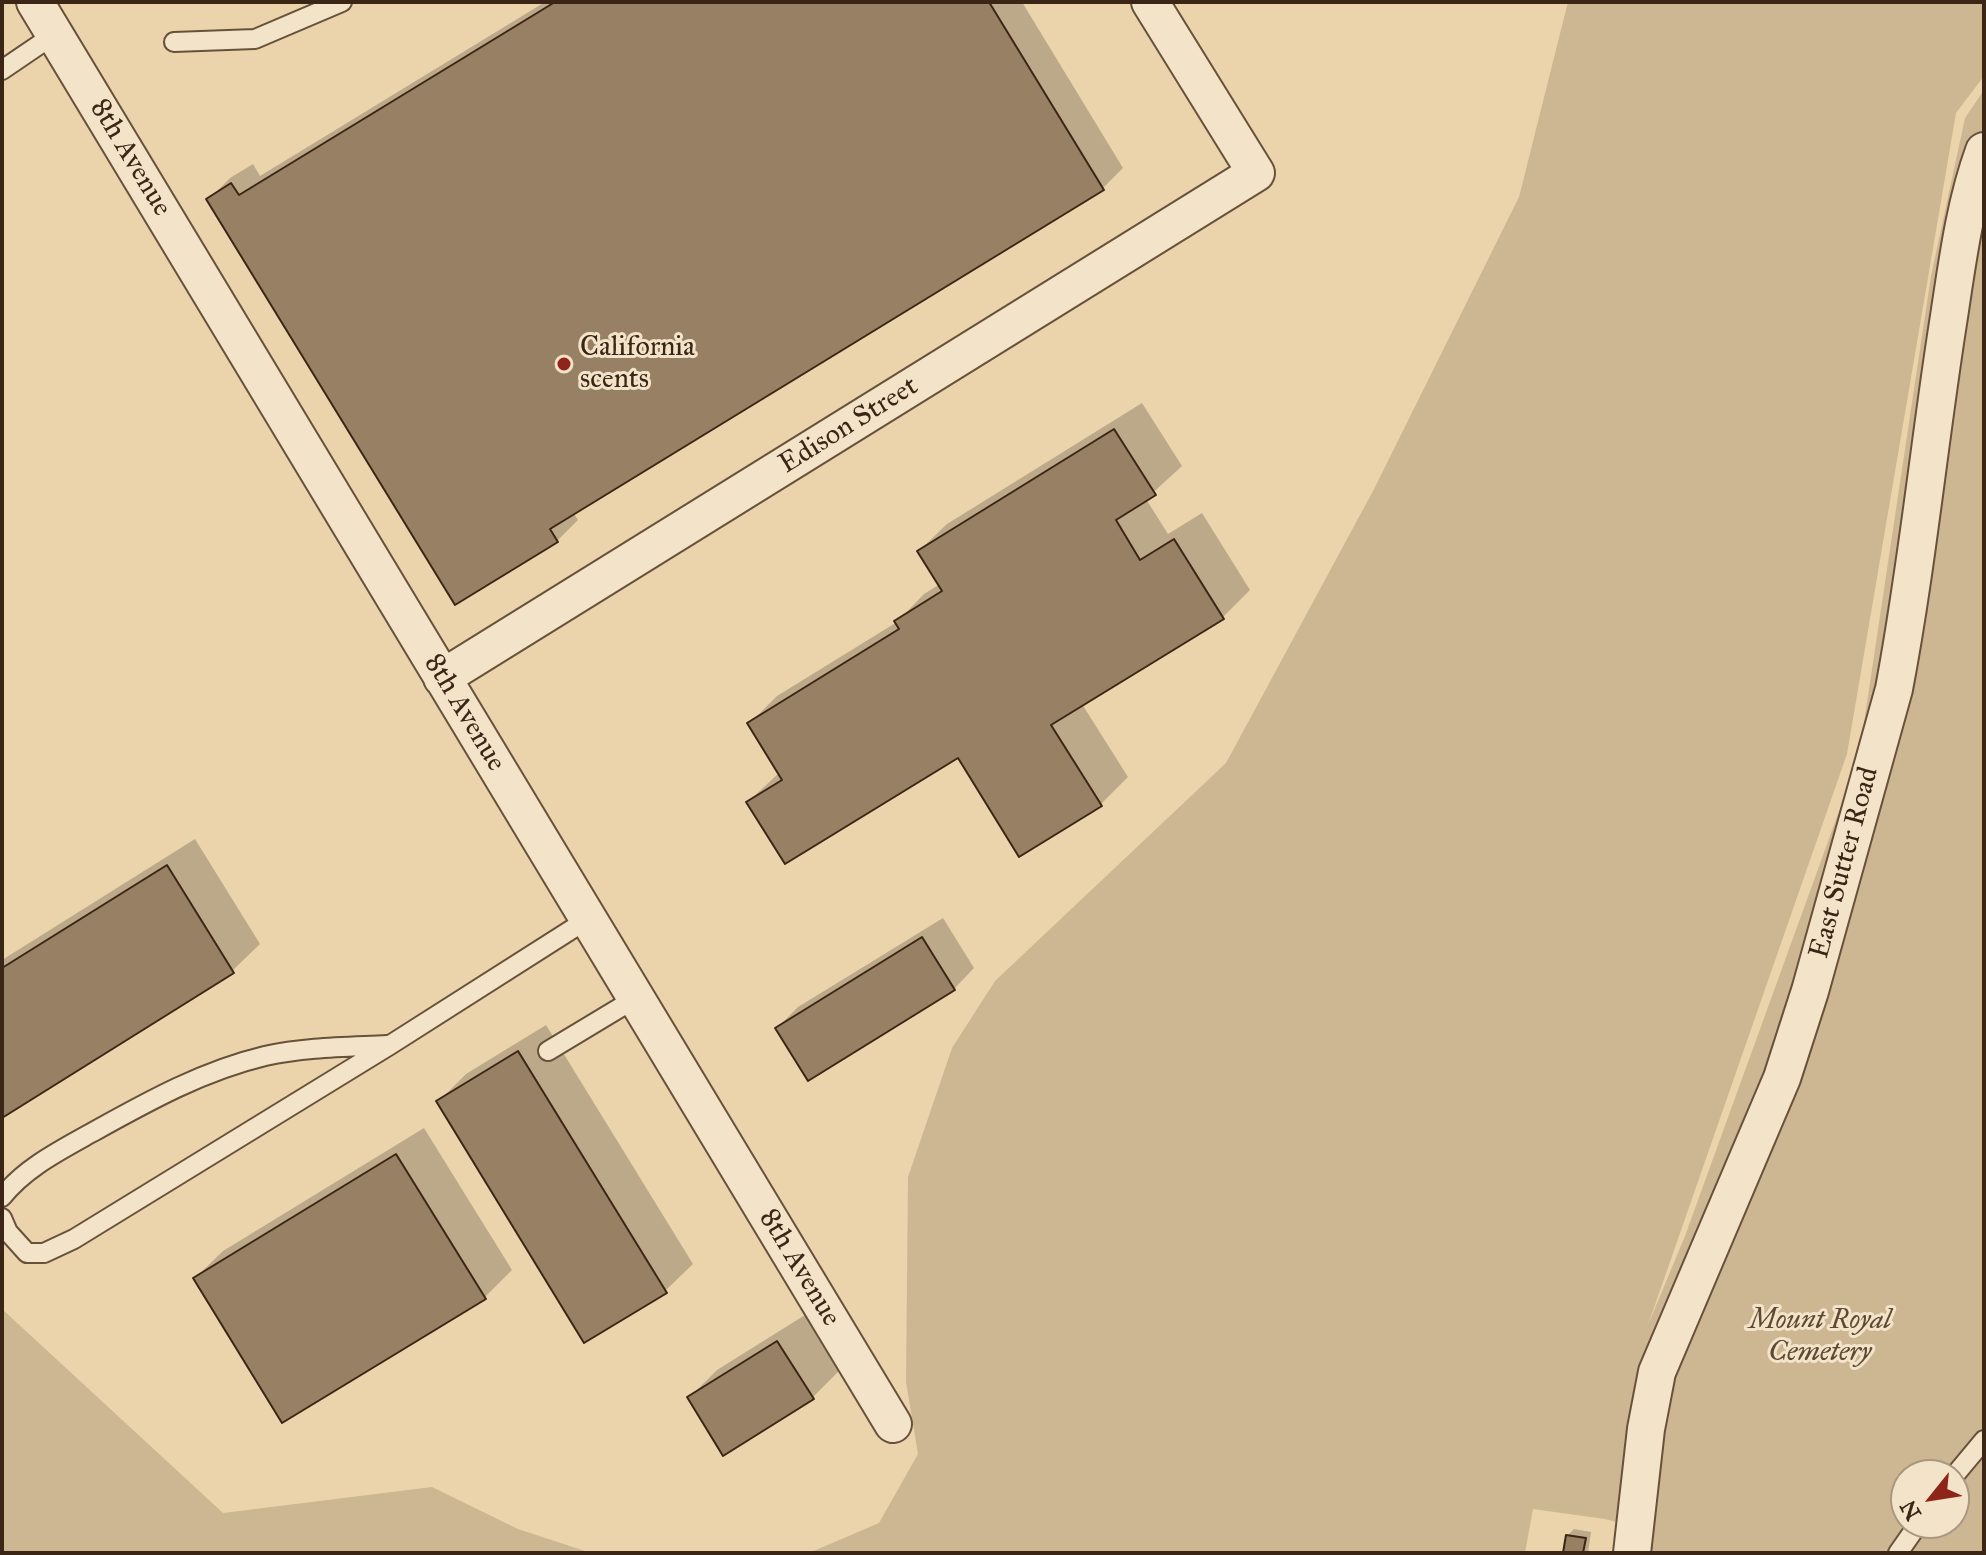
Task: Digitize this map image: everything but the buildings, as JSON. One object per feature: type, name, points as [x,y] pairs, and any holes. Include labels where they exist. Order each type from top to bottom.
[{"type":"street","name":"8th Avenue","points":[[35,2],[893,1424]]},
{"type":"street","name":"Edison Street","points":[[442,678],[1256,173],[1150,2]]},
{"type":"street","name":"East Sutter Road","points":[[1634,1539],[1646,1429],[1657,1372],[1782,1078],[1810,991],[1894,689],[1962,231],[1984,151]]},
{"type":"lane","points":[[174,42],[255,39],[342,2]]},
{"type":"lane","points":[[2,70],[55,34]]},
{"type":"lane","points":[[2,1218],[8,1232],[27,1253],[44,1253],[74,1239],[588,919]]},
{"type":"lane","points":[[548,1051],[636,998]]},
{"type":"lane","points":[[2,1197],[15,1180],[56,1153],[159,1095],[224,1068],[303,1050],[390,1045]]},
{"type":"lane","points":[[1968,1459],[1984,1440]]},
{"type":"green space","name":"Mount Royal Cemetery","points":[[1568,2],[1984,2],[1984,76],[1956,113],[1847,754],[1648,1325],[1685,1236],[1859,756],[1931,276],[1965,118],[1984,90],[1984,1553],[1627,1553],[1628,1525],[1533,1509],[1525,1553],[809,1553],[879,1523],[918,1454],[906,1382],[908,1177],[952,1048],[995,981],[1226,763],[1373,491],[1519,197]]},
{"type":"green space","points":[[2,1309],[223,1513],[432,1487],[518,1529],[591,1553],[2,1553]]},
{"type":"place","name":"California scents","points":[[564,364]]}]
